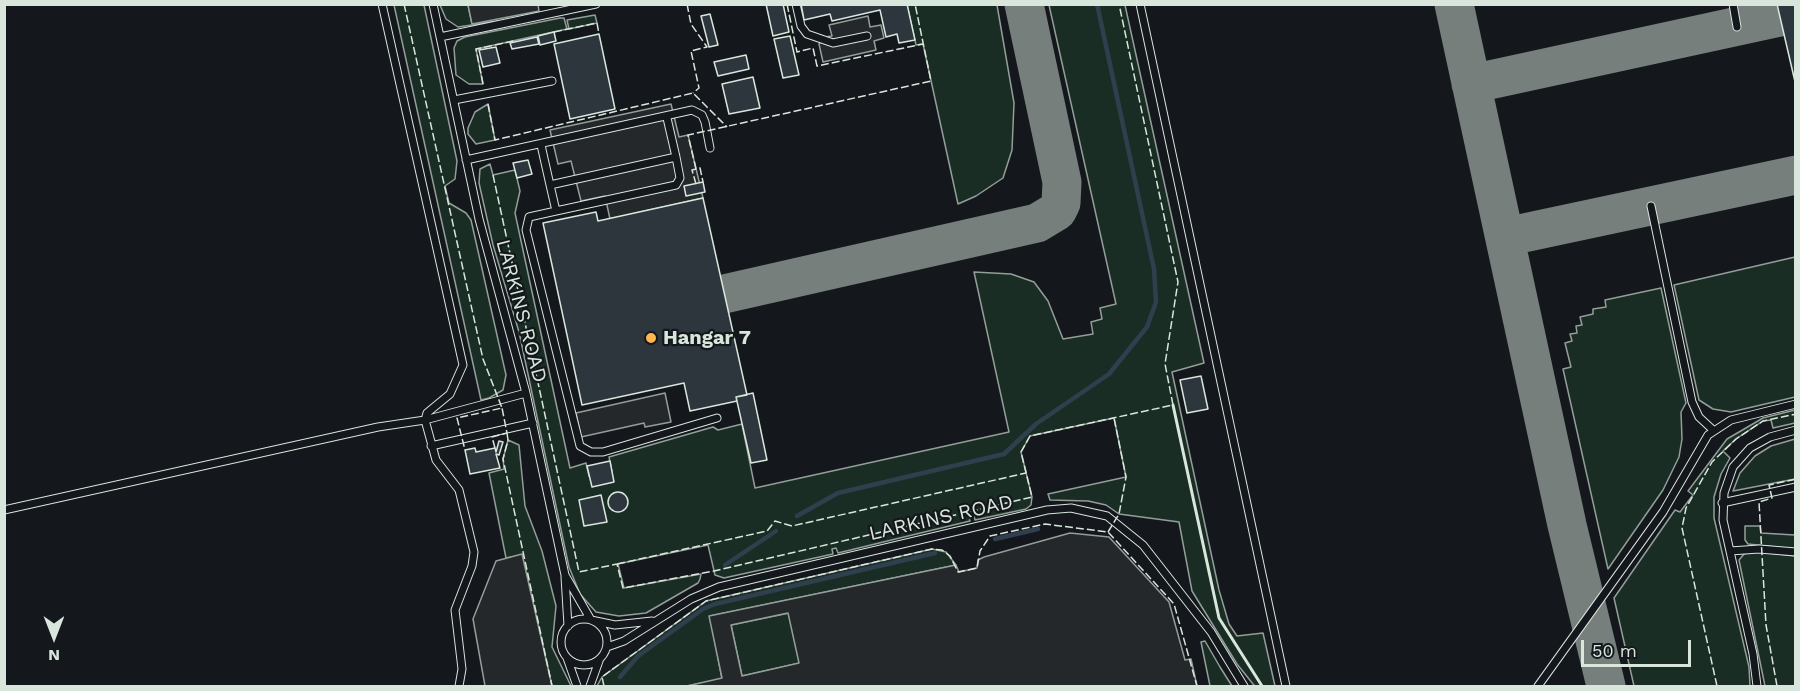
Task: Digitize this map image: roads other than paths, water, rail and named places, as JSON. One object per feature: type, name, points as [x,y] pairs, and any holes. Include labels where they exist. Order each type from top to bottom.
[{"type":"lane","points":[[382,4],[463,365],[450,394],[426,415],[425,420],[438,464],[459,490],[474,552],[472,566],[455,610],[462,669],[459,687]]},
{"type":"lane","name":"LARKINS ROAD","points":[[433,4],[482,229],[533,423],[565,575],[591,620]]},
{"type":"lane","points":[[440,37],[596,4]]},
{"type":"lane","points":[[796,4],[801,26],[807,34],[833,43],[867,36]]},
{"type":"lane","points":[[1140,4],[1286,687]]},
{"type":"lane","points":[[1733,4],[1737,27]]},
{"type":"lane","points":[[454,100],[552,81]]},
{"type":"lane","points":[[466,160],[668,118],[684,111],[698,112],[705,122],[710,148]]},
{"type":"lane","points":[[668,118],[680,178],[676,185],[529,217],[526,230],[580,446],[591,452],[603,452],[717,418]]},
{"type":"lane","points":[[541,145],[556,211]]},
{"type":"lane","points":[[550,185],[676,157]]},
{"type":"lane","points":[[1651,206],[1692,402],[1699,417],[1713,430]]},
{"type":"lane","points":[[4,510],[378,427],[425,420],[526,393]]},
{"type":"lane","points":[[1538,687],[1662,512],[1698,448],[1713,430],[1742,417],[1796,404]]},
{"type":"lane","points":[[431,446],[533,423]]},
{"type":"lane","points":[[1757,687],[1753,654],[1722,502],[1731,471],[1750,448],[1770,437],[1796,430]]},
{"type":"lane","points":[[1722,502],[1796,487]]},
{"type":"lane","name":"LARKINS ROAD","points":[[607,647],[624,641],[691,599],[718,587],[1047,510],[1085,510],[1114,519],[1143,545],[1205,624],[1244,687]]},
{"type":"lane","points":[[1730,550],[1759,549],[1796,552]]},
{"type":"lane","points":[[565,575],[568,626]]},
{"type":"lane","points":[[577,687],[561,645],[561,637],[568,626],[576,621],[591,620],[615,625],[657,620]]},
{"type":"lane","points":[[590,687],[599,661],[607,647],[606,633],[591,620]]},
{"type":"lane","points":[[567,658],[579,665],[599,661]]},
{"type":"waterway","points":[[797,516],[838,493],[1004,454],[1036,424],[1109,374],[1147,327],[1156,302],[1154,269],[1097,4]]},
{"type":"waterway","points":[[995,539],[1038,529]]},
{"type":"waterway","points":[[725,565],[776,531]]},
{"type":"waterway","points":[[620,677],[638,656],[703,609],[715,604],[935,553]]},
{"type":"place","name":"Hangar 7","points":[[651,338]]}]
